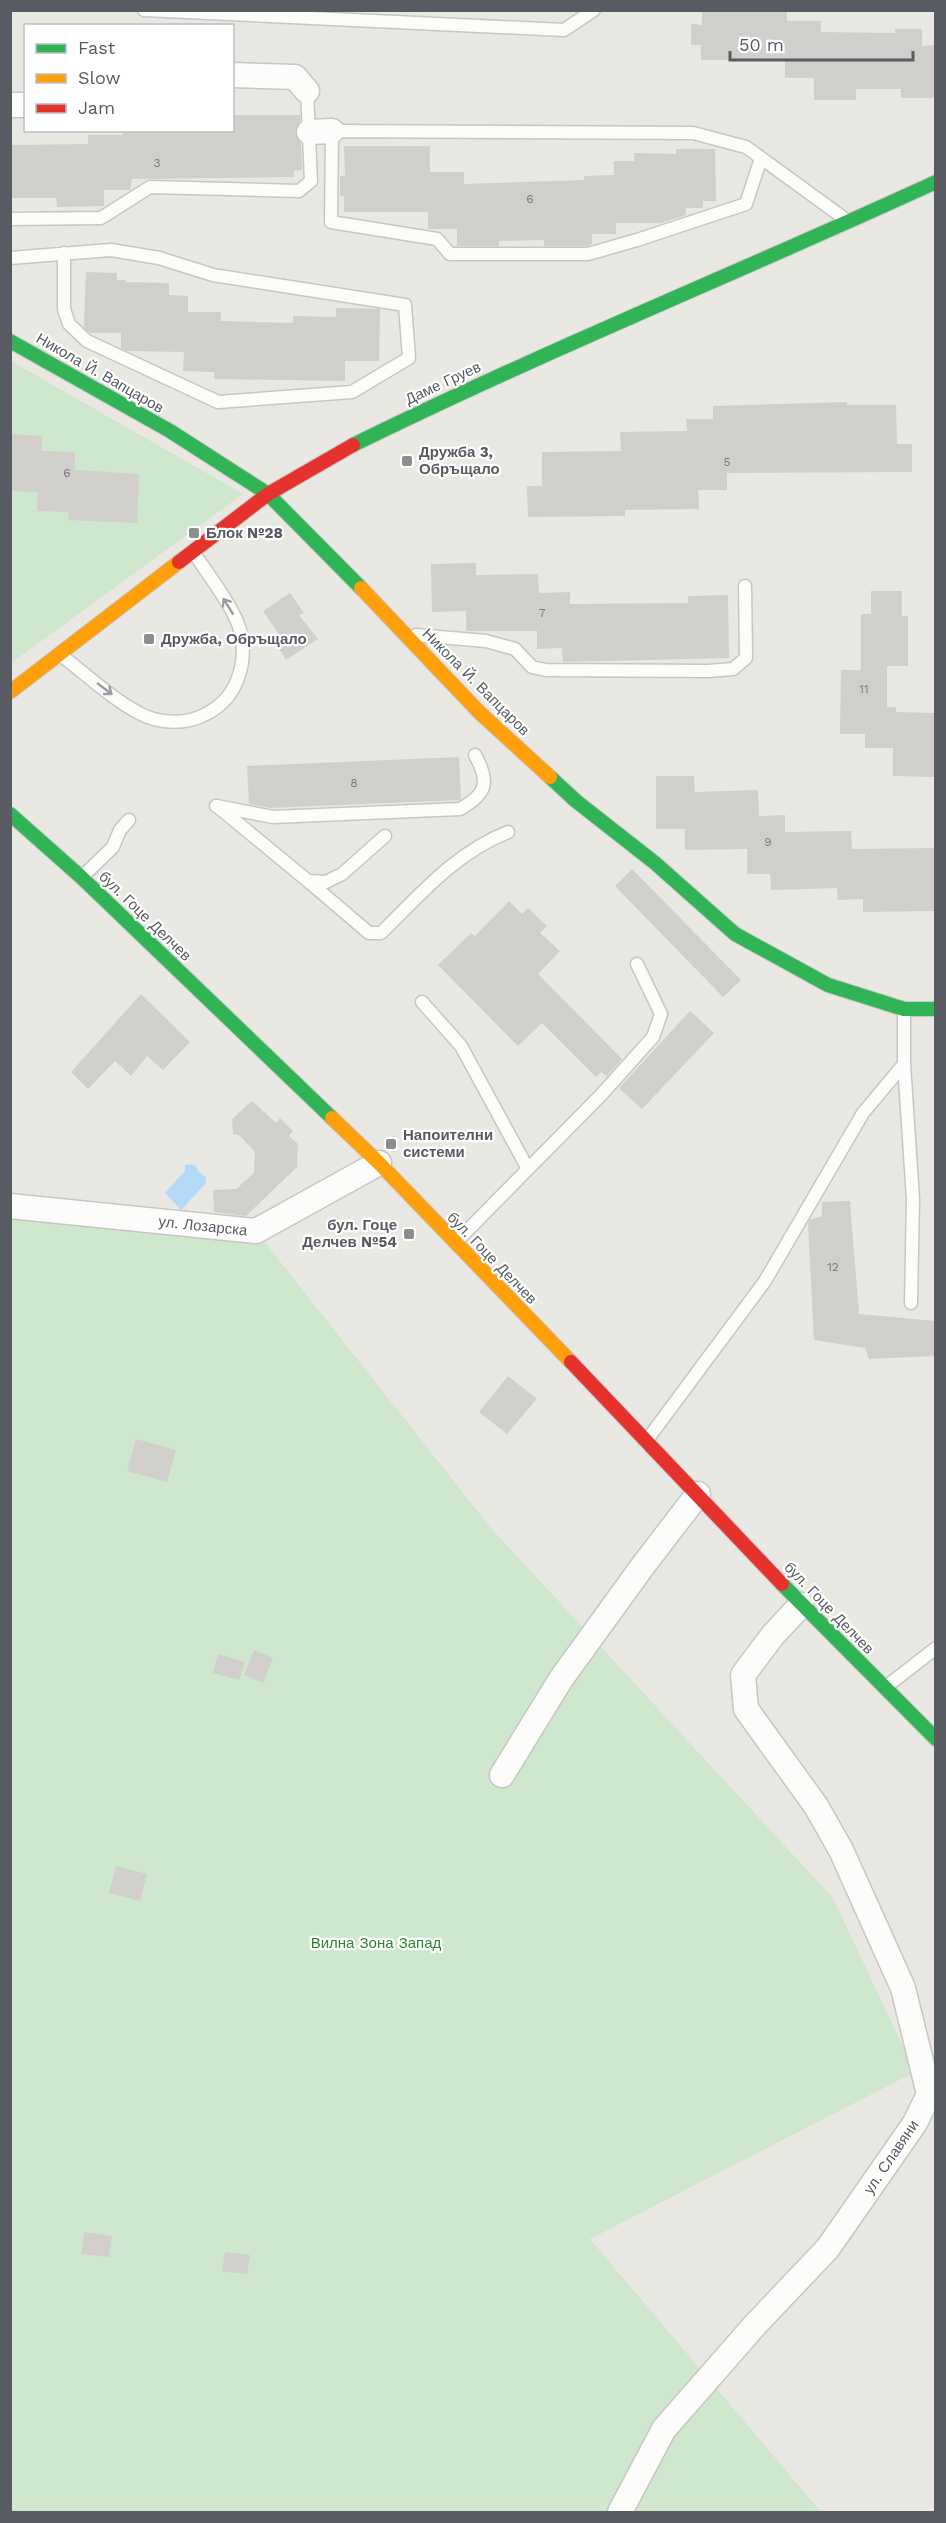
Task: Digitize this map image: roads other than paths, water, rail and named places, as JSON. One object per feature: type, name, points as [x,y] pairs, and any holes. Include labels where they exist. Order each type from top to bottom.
[{"type":"main road","name":"Даме Груев","points":[[10,692],[268,494],[332,456],[465,390],[936,182]]},
{"type":"main road","name":"Никола Й. Вапцаров","points":[[10,341],[170,431],[268,494],[479,712],[576,801],[655,863],[735,934],[828,985],[904,1009],[936,1009]]},
{"type":"main road","name":"бул. Гоце Делчев","points":[[10,814],[81,877],[379,1163],[645,1442],[698,1494],[801,1605],[883,1689],[936,1739]]},
{"type":"street","points":[[234,75],[295,77],[307,91]]},
{"type":"street","name":"ул. Лозарска","points":[[10,1206],[256,1231],[379,1163]]},
{"type":"street","points":[[502,1775],[561,1679],[698,1494]]},
{"type":"street","name":"ул. Славяни","points":[[620,2512],[664,2429],[755,2325],[828,2248],[932,2099],[903,1988],[842,1850],[816,1806],[746,1709],[743,1675],[772,1635],[801,1605]]},
{"type":"lane","points":[[144,10],[564,30],[594,10]]},
{"type":"lane","points":[[307,91],[320,131],[332,222],[437,239],[450,254],[588,254],[637,240],[746,204],[761,158]]},
{"type":"lane","points":[[320,131],[693,133],[746,147],[849,222]]},
{"type":"lane","points":[[10,219],[101,218],[150,187],[299,191],[311,181],[320,131]]},
{"type":"lane","points":[[10,258],[64,252],[121,252],[159,258],[213,275],[405,305],[409,358],[352,392],[218,402],[87,341],[69,324],[64,309],[64,252]]},
{"type":"lane","points":[[58,654],[140,714],[163,721],[184,721],[202,717],[218,708],[231,693],[240,675],[243,658],[241,639],[235,616],[193,551]]},
{"type":"lane","points":[[406,634],[486,641],[515,649],[532,667],[546,670],[708,671],[733,669],[746,658],[746,586]]},
{"type":"lane","points":[[475,755],[484,771],[483,791],[474,801],[460,809],[273,817],[216,806],[369,933],[381,933],[460,857],[484,841],[507,832]]},
{"type":"lane","points":[[81,877],[113,847],[120,830],[129,820]]},
{"type":"lane","points":[[308,881],[326,882],[342,874],[385,836]]},
{"type":"lane","points":[[455,1243],[653,1037],[661,1014],[637,964]]},
{"type":"lane","points":[[422,1002],[461,1046],[528,1169]]},
{"type":"lane","points":[[904,1009],[904,1064],[913,1200],[911,1303]]},
{"type":"lane","points":[[645,1442],[765,1281],[863,1113],[904,1064]]},
{"type":"lane","points":[[883,1689],[936,1648]]},
{"type":"water","points":[[191,1164],[206,1177],[206,1183],[181,1210],[165,1193],[185,1171],[185,1165]]},
{"type":"place","name":"Дружба 3, Обръщало","points":[[407,461]]},
{"type":"place","name":"Блок №28","points":[[194,533]]},
{"type":"place","name":"Дружба, Обръщало","points":[[149,639]]},
{"type":"place","name":"Напоителни системи","points":[[391,1144]]},
{"type":"place","name":"бул. Гоце Делчев №54","points":[[409,1234]]},
{"type":"park label","name":"Вилна Зона Запад","points":[[376,1943]]}]
